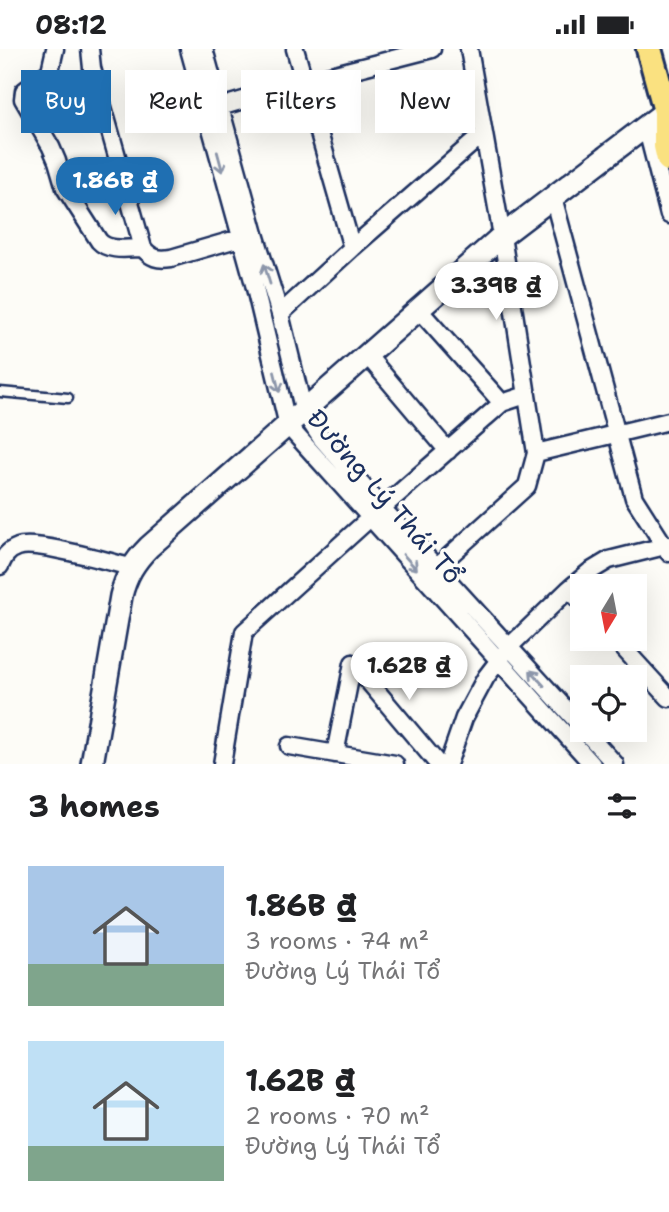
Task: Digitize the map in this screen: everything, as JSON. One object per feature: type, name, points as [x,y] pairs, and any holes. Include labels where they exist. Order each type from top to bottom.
[{"type":"main road","points":[[649,49],[667,113],[666,146],[669,159]]},
{"type":"street","points":[[55,49],[50,71],[24,91],[23,99],[51,147],[65,188],[99,241],[109,248],[142,248]]},
{"type":"street","points":[[90,49],[92,68],[142,248],[149,255],[161,259],[240,238]]},
{"type":"street","name":"Đường Lý Thái Tổ","points":[[189,49],[240,238],[296,419],[498,661],[592,764]]},
{"type":"street","name":"Đường Lý Thái Tổ","points":[[204,49],[210,70]]},
{"type":"street","points":[[295,49],[301,70]]},
{"type":"street","points":[[351,70],[432,49]]},
{"type":"street","points":[[436,568],[527,487],[536,453],[469,49]]},
{"type":"street","points":[[92,764],[121,596],[131,567],[149,547],[502,236],[667,113]]},
{"type":"street","points":[[646,127],[669,215]]},
{"type":"street","name":"Đường Lý Thái Tổ","points":[[227,132],[280,314],[296,419]]},
{"type":"street","points":[[319,133],[352,248]]},
{"type":"street","points":[[280,314],[484,133]]},
{"type":"street","points":[[448,764],[464,718],[486,677],[509,647],[589,572],[609,560],[667,548],[635,498],[553,197]]},
{"type":"street","points":[[419,310],[502,403]]},
{"type":"street","points":[[367,355],[448,451]]},
{"type":"street","points":[[222,764],[244,632],[502,403],[526,395]]},
{"type":"street","points":[[536,453],[669,421]]},
{"type":"street","name":"Đường Lý Thái Tổ","points":[[376,513],[436,568],[570,715]]},
{"type":"street","points":[[0,566],[5,554],[19,546],[38,545],[131,567]]},
{"type":"street","points":[[626,651],[669,698]]},
{"type":"street","points":[[335,754],[353,663],[438,764]]},
{"type":"street","name":"Đường Lý Thái Tổ","points":[[595,742],[615,764]]},
{"type":"street","points":[[289,746],[395,764]]},
{"type":"lane","points":[[0,392],[68,398]]}]
